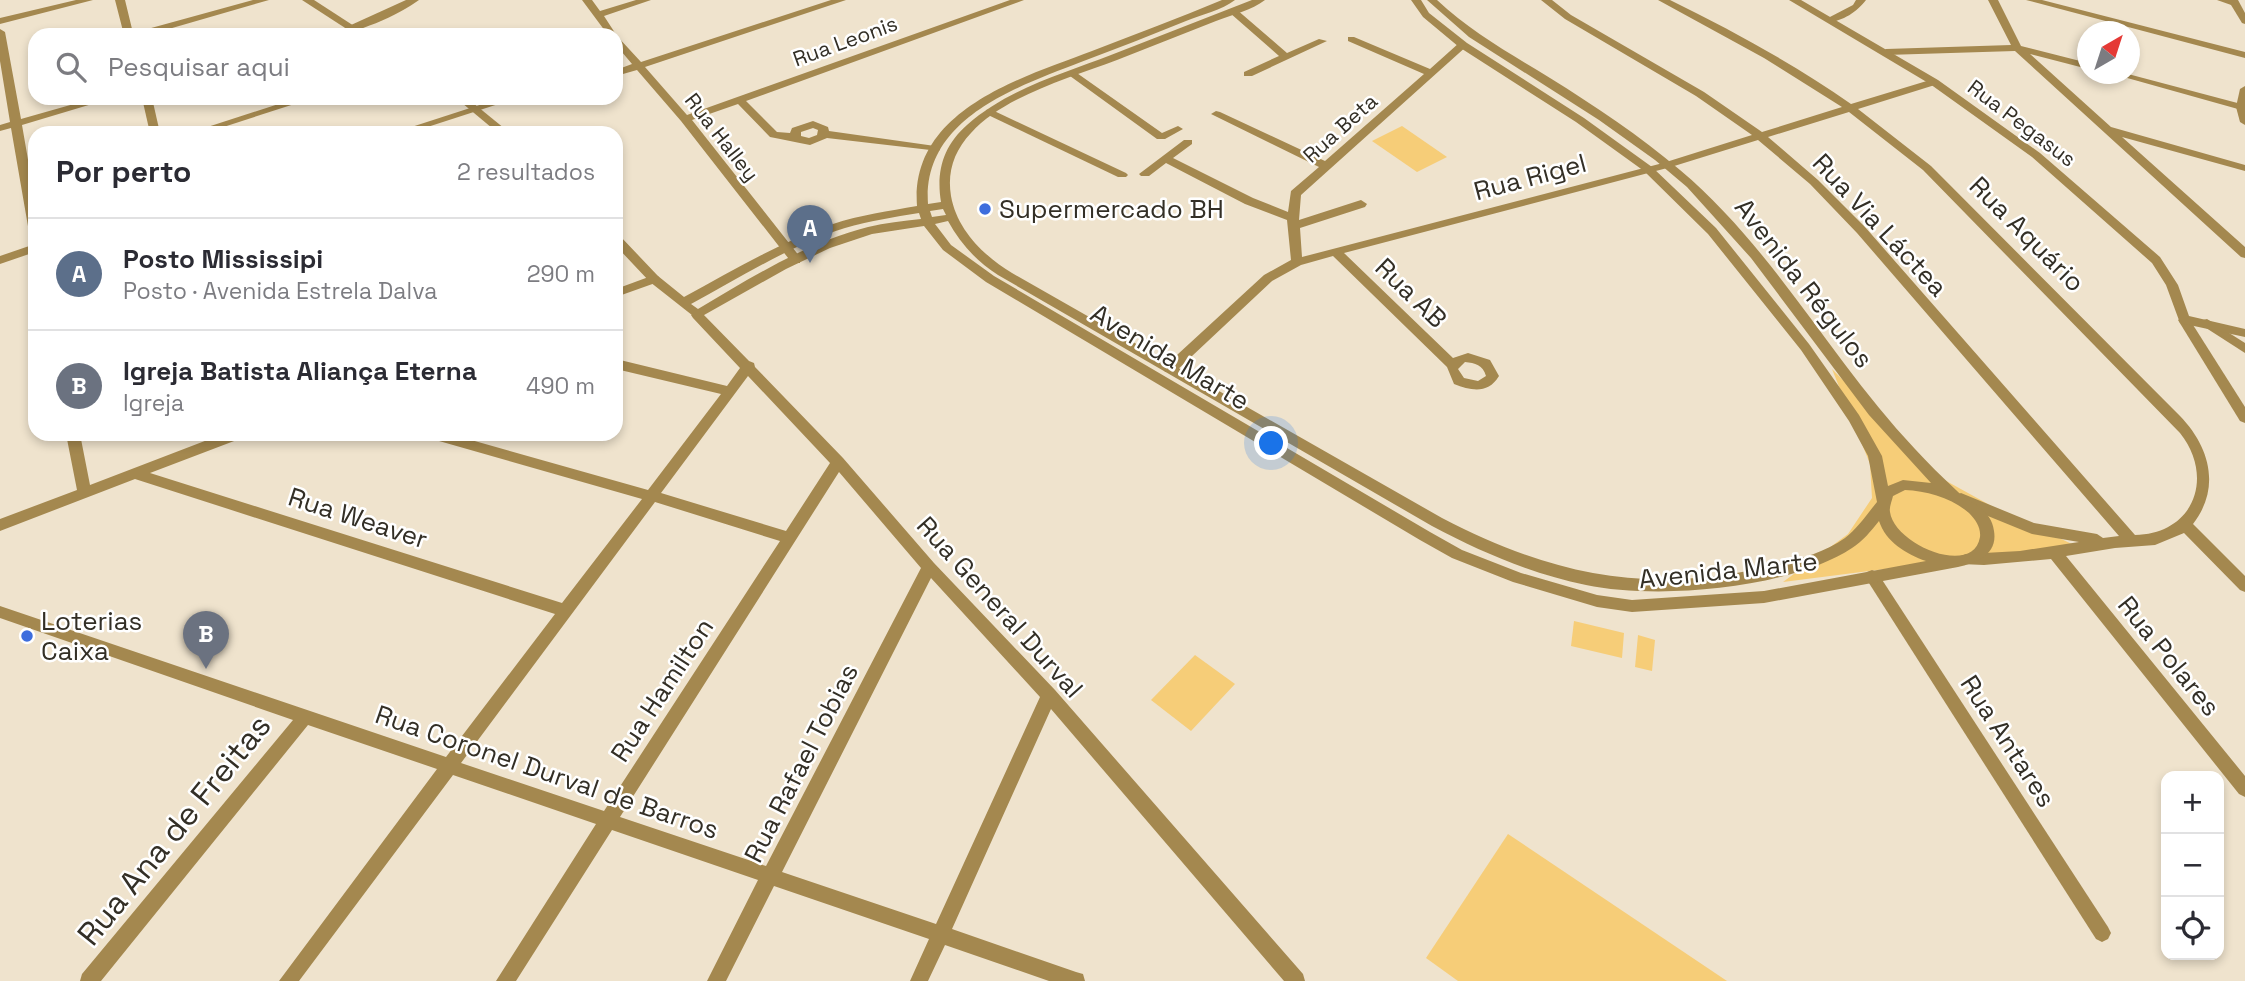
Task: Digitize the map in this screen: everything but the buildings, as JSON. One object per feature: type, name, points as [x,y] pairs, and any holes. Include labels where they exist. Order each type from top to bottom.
[{"type":"street","points":[[0,21],[88,0]]},
{"type":"street","points":[[120,0],[127,28]]},
{"type":"street","points":[[162,28],[264,0]]},
{"type":"street","points":[[307,0],[352,28]]},
{"type":"street","points":[[364,28],[382,15],[414,0]]},
{"type":"street","name":"Rua Halley","points":[[587,0],[608,28]]},
{"type":"street","points":[[597,15],[646,0]]},
{"type":"street","points":[[623,72],[841,0]]},
{"type":"street","name":"Rua Leonis","points":[[685,119],[1019,0]]},
{"type":"street","points":[[925,216],[926,170],[935,149],[951,127],[971,109],[997,94],[1228,5],[1260,0]]},
{"type":"street","name":"Avenida Régulos","points":[[1416,0],[1426,15],[1463,45],[1580,120],[1648,169],[1712,231],[1805,347],[1854,418],[1875,456],[1882,504]]},
{"type":"street","name":"Avenida Régulos","points":[[1432,0],[1472,36],[1559,89],[1667,165],[1738,232],[1801,312],[1852,384],[1955,496],[2032,528],[2067,537],[2113,542]]},
{"type":"street","name":"Rua Via Láctea","points":[[1546,0],[1568,17],[1700,94],[1759,135],[1814,182],[1861,230],[2132,540]]},
{"type":"street","name":"Rua Aquário","points":[[1663,0],[1784,64],[1852,107],[1927,168],[2162,405],[2196,446],[2203,474],[2202,498],[2191,520],[2184,524]]},
{"type":"street","name":"Rua Pegasus","points":[[1794,0],[1934,82],[2036,155],[2156,260],[2172,285],[2184,320],[2245,418]]},
{"type":"street","points":[[1831,20],[1856,7],[1861,0]]},
{"type":"street","points":[[1993,0],[2017,48],[2245,254]]},
{"type":"street","points":[[2031,0],[2245,55]]},
{"type":"street","points":[[2222,0],[2233,1],[2245,22]]},
{"type":"street","points":[[1228,5],[1286,57]]},
{"type":"street","points":[[697,315],[796,260],[870,230],[948,211],[943,176],[951,151],[962,135],[990,112],[1228,5]]},
{"type":"street","points":[[341,21],[382,15]]},
{"type":"street","points":[[0,32],[28,196]]},
{"type":"street","points":[[1351,39],[1431,73]]},
{"type":"street","points":[[1248,74],[1322,41]]},
{"type":"street","name":"Rua Beta","points":[[1297,262],[1293,222],[1295,194],[1463,45]]},
{"type":"street","name":"Rua Halley","points":[[623,47],[685,119],[796,260]]},
{"type":"street","points":[[1886,52],[2017,48],[2077,63]]},
{"type":"street","points":[[1074,74],[1161,137],[1178,130]]},
{"type":"street","points":[[2140,80],[2243,107]]},
{"type":"street","name":"Rua Rigel","points":[[1165,374],[1268,278],[1297,262],[1667,165],[1934,82]]},
{"type":"street","points":[[2245,89],[2245,122]]},
{"type":"street","points":[[739,99],[774,135],[794,136],[798,140],[810,142],[824,134],[951,151]]},
{"type":"street","points":[[0,128],[82,105]]},
{"type":"street","points":[[149,105],[153,126]]},
{"type":"street","points":[[217,126],[285,105]]},
{"type":"street","points":[[472,105],[497,126]]},
{"type":"street","points":[[420,126],[487,105]]},
{"type":"street","points":[[990,112],[1122,175]]},
{"type":"street","points":[[1216,114],[1326,166]]},
{"type":"street","points":[[794,136],[796,130],[808,124],[821,127],[824,134]]},
{"type":"street","points":[[2105,128],[2245,168]]},
{"type":"street","points":[[1145,174],[1188,142]]},
{"type":"street","points":[[1166,159],[1293,222],[1361,204]]},
{"type":"street","name":"Avenida Marte","points":[[948,211],[965,240],[988,262],[1425,536],[1483,565],[1597,601],[1632,606],[1763,597],[1962,561],[2056,554],[2113,542]]},
{"type":"street","points":[[683,303],[785,249],[856,221],[925,216]]},
{"type":"street","name":"Avenida Marte","points":[[925,216],[945,246],[990,279],[1437,522],[1500,552],[1591,580],[1657,586],[1750,575],[1783,568],[1842,547],[1865,530],[1882,504]]},
{"type":"street","name":"Rua General Durval","points":[[623,246],[654,279],[697,315],[749,366],[838,461],[929,566],[1049,695],[1296,981]]},
{"type":"street","points":[[0,260],[28,250]]},
{"type":"street","name":"Rua AB","points":[[1337,253],[1453,366]]},
{"type":"street","points":[[623,290],[654,279]]},
{"type":"street","points":[[2184,320],[2245,333]]},
{"type":"street","points":[[2207,323],[2245,349]]},
{"type":"street","points":[[623,366],[728,391]]},
{"type":"street","points":[[288,981],[749,366]]},
{"type":"street","points":[[74,441],[84,492]]},
{"type":"street","points":[[0,525],[219,441]]},
{"type":"street","points":[[457,441],[789,538]]},
{"type":"street","name":"Rua Hamilton","points":[[505,981],[838,461]]},
{"type":"street","name":"Rua Weaver","points":[[134,473],[566,611]]},
{"type":"street","points":[[1903,485],[1925,485],[1955,496],[1979,516],[1987,535],[1982,551],[1962,561],[1931,558],[1905,545],[1887,526],[1882,504],[1887,493],[1903,485]]},
{"type":"street","points":[[1425,536],[1437,522]]},
{"type":"street","points":[[2113,542],[2162,538],[2184,524],[2245,586]]},
{"type":"street","name":"Rua Polares","points":[[2056,554],[2245,789]]},
{"type":"street","name":"Rua Rafael Tobias","points":[[716,981],[929,566]]},
{"type":"street","points":[[1750,575],[1763,597]]},
{"type":"street","name":"Rua Antares","points":[[1872,576],[2102,933]]},
{"type":"street","name":"Rua Coronel Durval de Barros","points":[[1,614],[1076,981]]},
{"type":"street","points":[[919,981],[1049,695]]},
{"type":"street","name":"Rua Ana de Freitas","points":[[89,981],[305,717]]},
{"type":"shaded area","points":[[1402,126],[1447,157],[1417,172],[1372,141]]},
{"type":"shaded area","points":[[1832,369],[1939,477],[1997,509],[2074,545],[1783,582],[1848,534],[1872,498],[1870,464]]},
{"type":"shaded area","points":[[1574,621],[1624,633],[1622,658],[1571,646]]},
{"type":"shaded area","points":[[1638,635],[1655,640],[1652,671],[1635,667]]},
{"type":"shaded area","points":[[1195,655],[1235,684],[1191,731],[1151,700]]},
{"type":"shaded area","points":[[1508,834],[1727,981],[1458,981],[1426,958]]},
{"type":"place","name":"Supermercado BH","points":[[985,209]]},
{"type":"place","name":"Posto Mississipi","points":[[810,263]]},
{"type":"place","name":"Loterias Caixa","points":[[27,636]]},
{"type":"place","name":"Igreja Batista Aliança Eterna","points":[[206,669]]}]
